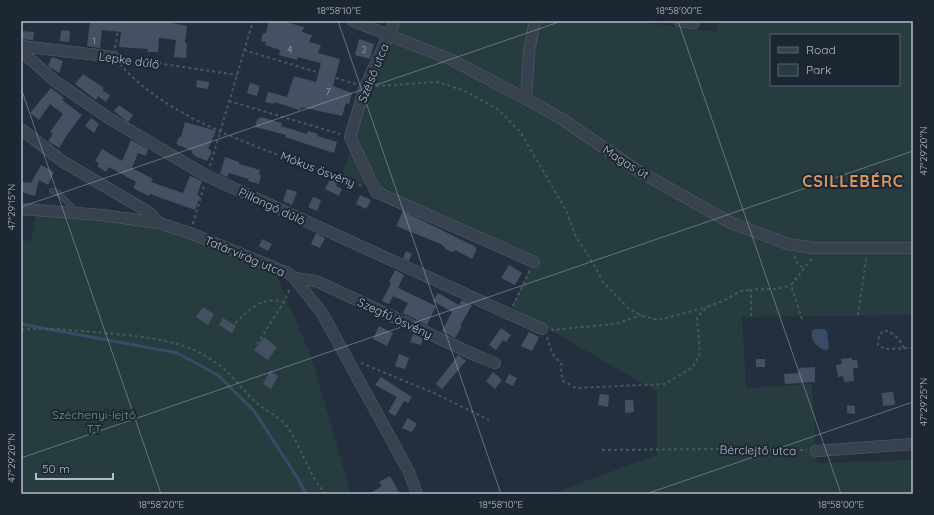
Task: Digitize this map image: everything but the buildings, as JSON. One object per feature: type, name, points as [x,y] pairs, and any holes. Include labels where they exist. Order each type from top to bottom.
[{"type":"street","name":"Magas út","points":[[354,21],[452,60],[526,99],[562,120],[635,169],[731,223],[792,244],[822,248],[913,248]]},
{"type":"street","name":"Szélső utca","points":[[350,138],[365,87],[395,21]]},
{"type":"street","points":[[526,99],[529,51],[535,21]]},
{"type":"street","points":[[679,21],[694,23]]},
{"type":"street","name":"Lepke dűlő","points":[[21,46],[114,57]]},
{"type":"street","name":"Pillangó dűlő","points":[[21,51],[55,81],[107,117],[207,176],[546,330]]},
{"type":"street","points":[[21,129],[62,161],[150,213],[159,224]]},
{"type":"street","points":[[350,138],[376,192],[534,262]]},
{"type":"street","name":"Tatárvirág utca","points":[[21,209],[79,214],[159,224],[190,232],[272,265],[294,278],[322,313],[409,472],[417,494]]},
{"type":"street","name":"Szegfű ösvény","points":[[294,278],[316,281],[495,363]]},
{"type":"street","points":[[816,451],[913,444]]},
{"type":"lane","points":[[52,191],[61,195],[79,214]]},
{"type":"path","points":[[114,57],[119,21]]},
{"type":"path","points":[[220,131],[253,21]]},
{"type":"path","points":[[244,50],[365,87],[438,82],[465,91],[498,110],[521,133],[567,212],[575,235],[603,282],[628,308],[640,315],[659,320],[707,307],[723,301],[741,291],[784,289],[791,285],[822,248]]},
{"type":"path","name":"Lepke dűlő","points":[[114,57],[236,75]]},
{"type":"path","name":"Mókus ösvény","points":[[114,57],[128,73],[160,100],[220,131],[376,192]]},
{"type":"path","points":[[229,101],[350,138]]},
{"type":"path","points":[[792,244],[795,260],[804,268]]},
{"type":"path","points":[[858,315],[867,248]]},
{"type":"path","points":[[512,308],[534,262]]},
{"type":"path","points":[[257,344],[284,302],[294,278]]},
{"type":"path","points":[[791,285],[802,319]]},
{"type":"path","points":[[750,290],[751,316]]},
{"type":"path","points":[[235,323],[264,301],[275,300],[284,302]]},
{"type":"path","points":[[640,315],[615,324],[546,330],[552,353],[562,365],[561,372],[563,381],[576,388],[652,386],[665,384],[693,367],[700,353],[697,317],[707,307]]},
{"type":"path","points":[[21,330],[42,328],[120,334],[168,341],[191,349],[215,362],[258,404],[284,423],[297,443],[318,485],[326,494]]},
{"type":"path","points":[[904,348],[898,338],[892,333],[884,330],[879,336],[878,345],[885,350],[913,348]]},
{"type":"path","points":[[346,357],[434,393],[489,420]]},
{"type":"path","name":"Bérclejtő utca","points":[[602,450],[709,449],[816,451]]},
{"type":"green space","points":[[394,21],[634,21],[716,32],[718,21],[913,21],[913,315],[742,317],[746,388],[812,384],[817,463],[913,460],[913,494],[550,494],[657,455],[657,392],[511,307],[534,259],[342,175]]},
{"type":"green space","name":"Széchenyi-lejtő TT","points":[[37,212],[159,223],[272,265],[311,356],[351,494],[21,494],[21,240],[31,241]]},
{"type":"water","points":[[815,329],[824,329],[827,331],[829,349],[824,350],[818,347],[814,342],[812,331]]},
{"type":"waterway","points":[[21,324],[177,353],[218,375],[254,411],[297,477],[306,494]]},
{"type":"district","name":"CSILLEBÉRC","points":[[853,181]]}]
